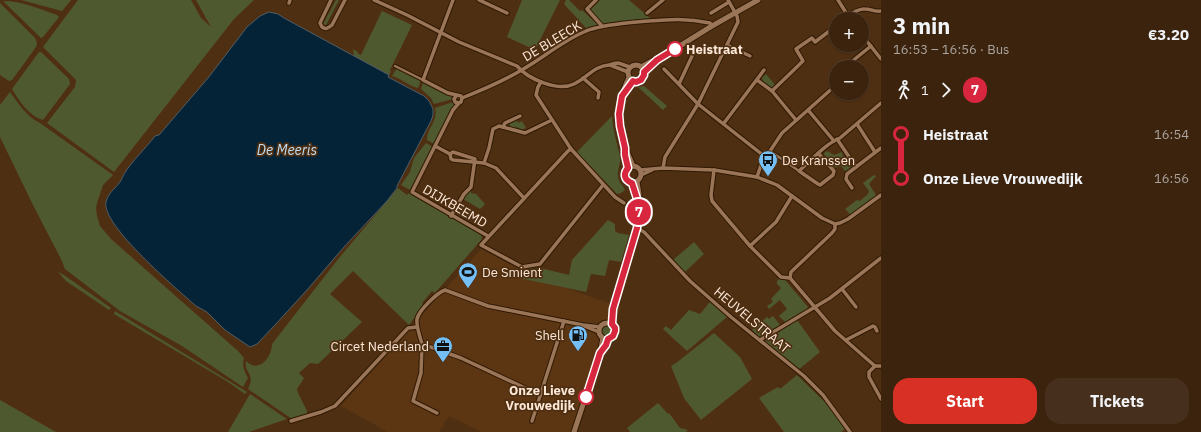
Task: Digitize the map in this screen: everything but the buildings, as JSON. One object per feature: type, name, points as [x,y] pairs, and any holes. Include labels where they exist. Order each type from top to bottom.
[{"type":"main road","points":[[642,70],[652,61],[657,60],[735,12],[758,0]]},
{"type":"main road","points":[[634,65],[642,70],[644,75],[641,80],[636,82],[631,80],[629,70],[634,65]]},
{"type":"main road","points":[[631,80],[624,87],[619,114],[625,155],[631,167]]},
{"type":"main road","points":[[631,167],[636,167],[641,173],[635,182],[625,178],[625,172],[631,167]]},
{"type":"main road","points":[[605,338],[613,336],[615,331],[615,328],[609,323],[608,317],[613,309],[637,228],[639,194],[635,182]]},
{"type":"main road","points":[[605,338],[599,329],[601,324],[609,323]]},
{"type":"main road","points":[[574,432],[605,338]]},
{"type":"street","points":[[331,0],[320,23],[325,29],[332,25],[345,0]]},
{"type":"street","points":[[374,0],[459,42],[517,66],[521,71],[541,82],[553,86],[564,87],[574,84],[600,66],[617,63],[629,70]]},
{"type":"street","points":[[423,80],[453,0]]},
{"type":"street","points":[[479,0],[507,13]]},
{"type":"street","points":[[596,0],[587,10],[602,26]]},
{"type":"street","points":[[647,13],[663,0]]},
{"type":"street","points":[[838,0],[844,12]]},
{"type":"street","points":[[663,168],[665,157],[698,104],[738,22],[737,16],[728,1],[711,13]]},
{"type":"street","points":[[856,12],[864,8],[874,12],[881,11]]},
{"type":"street","name":"DE BLEECK","points":[[462,98],[491,87],[521,71],[574,37],[585,31],[602,26],[622,22],[676,19],[700,21],[710,23],[712,26]]},
{"type":"street","points":[[772,91],[803,62],[796,49],[812,38],[815,42],[829,31]]},
{"type":"street","points":[[869,44],[881,59]]},
{"type":"street","points":[[727,45],[750,56]]},
{"type":"street","points":[[854,60],[871,46]]},
{"type":"street","points":[[679,84],[693,54]]},
{"type":"street","points":[[395,66],[448,93],[460,96],[462,98],[461,102],[453,110],[435,146],[450,154],[453,152],[475,159],[471,187],[464,194],[451,216]]},
{"type":"street","points":[[664,69],[698,104],[764,156]]},
{"type":"street","points":[[724,124],[764,70]]},
{"type":"street","points":[[584,78],[599,92],[598,98]]},
{"type":"street","points":[[757,80],[772,91],[796,120]]},
{"type":"street","points":[[541,82],[536,94],[571,149],[603,184],[624,203]]},
{"type":"street","points":[[757,177],[764,156],[770,151],[782,133],[829,91]]},
{"type":"street","points":[[456,96],[454,100],[459,103]]},
{"type":"street","points":[[799,171],[818,153],[881,103]]},
{"type":"street","points":[[808,110],[835,140],[856,167]]},
{"type":"street","points":[[503,127],[504,123],[520,116]]},
{"type":"street","points":[[484,163],[493,129],[499,126],[525,133],[552,120]]},
{"type":"street","points":[[856,124],[875,152]]},
{"type":"street","name":"DIJKBEEMD","points":[[435,146],[416,181],[412,192],[451,216],[488,236]]},
{"type":"street","points":[[852,188],[846,179],[847,174],[881,148]]},
{"type":"street","points":[[571,149],[481,245],[522,268],[540,264],[603,184]]},
{"type":"street","points":[[770,151],[820,185],[833,175],[834,172],[818,153]]},
{"type":"street","points":[[450,154],[451,159],[453,160],[484,163],[496,168],[524,198]]},
{"type":"street","points":[[641,173],[646,169],[653,170],[663,168],[714,170],[757,177],[777,185],[822,218],[835,224],[848,220],[881,195]]},
{"type":"street","points":[[714,170],[711,195],[712,201],[750,246],[781,277],[790,278],[835,330],[875,366],[881,366]]},
{"type":"street","points":[[750,246],[776,222],[792,196]]},
{"type":"street","points":[[790,278],[791,272],[799,263],[832,233],[835,229],[835,224]]},
{"type":"street","name":"HEUVELSTRAAT","points":[[637,228],[644,232],[690,280],[731,317],[804,376],[823,395],[850,432]]},
{"type":"street","points":[[760,340],[830,298],[881,258]]},
{"type":"street","points":[[842,289],[856,307]]},
{"type":"street","points":[[437,412],[413,401],[421,374],[422,344],[417,327],[417,319],[436,295],[441,292],[445,290],[488,306],[599,329]]},
{"type":"street","points":[[532,421],[564,321]]},
{"type":"street","points":[[846,340],[873,326],[877,332]]},
{"type":"street","points":[[291,421],[335,406],[408,328],[417,327]]},
{"type":"street","points":[[422,344],[460,358],[540,395]]},
{"type":"street","points":[[875,366],[869,372],[869,377],[881,399]]},
{"type":"shaded area","points":[[481,249],[533,277],[621,307],[576,432],[481,432],[449,416],[439,432],[388,432],[341,406]]},
{"type":"green space","points":[[21,0],[71,0],[62,11]]},
{"type":"green space","points":[[78,0],[191,0],[201,18],[211,27],[196,0],[254,0],[234,19],[114,172],[47,123],[75,87],[76,80],[43,47]]},
{"type":"green space","points":[[336,0],[339,0],[326,25],[323,24]]},
{"type":"green space","points":[[522,0],[560,0],[535,50],[507,37]]},
{"type":"green space","points":[[566,0],[569,0],[580,11],[582,10],[598,25],[587,29],[564,4]]},
{"type":"green space","points":[[600,0],[629,0],[651,19],[614,22],[604,25],[589,11]]},
{"type":"green space","points":[[3,1],[17,2],[57,15],[59,17],[41,38]]},
{"type":"green space","points":[[0,3],[35,38],[37,43],[36,47],[12,80],[9,81],[0,75]]},
{"type":"green space","points":[[382,11],[412,25],[389,75],[354,56],[353,49],[361,55]]},
{"type":"green space","points":[[39,52],[41,52],[69,79],[70,84],[43,120],[29,112],[12,89]]},
{"type":"green space","points":[[397,68],[421,80],[418,88],[392,76]]},
{"type":"green space","points":[[766,74],[775,85],[773,87],[769,87],[763,82],[762,78]]},
{"type":"green space","points":[[423,82],[454,96],[453,99],[434,104],[431,98],[421,89]]},
{"type":"green space","points":[[644,86],[667,106],[663,110],[638,87]]},
{"type":"green space","points":[[10,92],[31,117],[113,175],[103,185],[97,203],[97,216],[100,226],[111,239],[238,351],[244,358],[243,364],[248,378],[243,387],[182,346],[120,311],[65,269],[0,137],[0,105]]},
{"type":"green space","points":[[453,102],[457,104],[434,144],[427,140],[427,136],[435,118],[435,108]]},
{"type":"green space","points":[[612,116],[620,157],[618,178],[625,190],[617,194],[577,152]]},
{"type":"green space","points":[[517,120],[518,123],[522,121],[526,128],[521,130],[517,127],[513,129],[511,128],[509,122],[511,123]]},
{"type":"green space","points":[[426,143],[433,147],[410,190],[401,185],[410,172],[414,158]]},
{"type":"green space","points":[[827,151],[834,155],[842,152],[844,161],[849,162],[851,167],[845,171],[841,166],[834,168],[832,167],[831,160],[825,156],[824,153]]},
{"type":"green space","points":[[874,175],[876,176],[869,184],[876,195],[851,215],[845,209],[857,200],[860,201],[868,194],[869,191],[863,183]]},
{"type":"green space","points":[[398,188],[407,195],[409,193],[481,234],[482,239],[435,293],[432,291],[422,303],[424,305],[409,325],[353,271],[330,294],[362,322],[318,364],[310,363],[299,373],[304,378],[297,389],[307,414],[292,419],[248,389],[251,379],[246,366],[246,361],[251,365],[256,366],[260,365],[267,359],[270,354],[272,344],[339,258]]},
{"type":"green space","points":[[471,190],[471,193],[476,194],[485,204],[480,209],[463,199]]},
{"type":"green space","points":[[608,220],[615,224],[615,231],[629,235],[621,262],[609,260],[605,276],[591,274],[586,292],[519,278],[522,269],[540,268],[569,275],[572,260]]},
{"type":"green space","points":[[694,242],[704,254],[685,272],[673,260]]},
{"type":"green space","points":[[58,272],[111,308],[109,310],[66,281]]},
{"type":"green space","points":[[779,279],[785,280],[808,307],[785,322],[779,316],[787,309],[780,300],[769,309],[767,306],[773,302],[771,299],[781,288],[777,284]]},
{"type":"green space","points":[[710,302],[727,317],[687,351],[663,329],[666,326],[671,330],[689,310],[700,314]]},
{"type":"green space","points":[[115,311],[247,392],[245,394],[228,382],[114,314]]},
{"type":"green space","points":[[773,316],[780,325],[759,337],[752,330],[767,317],[769,319]]},
{"type":"green space","points":[[614,320],[619,327],[619,335],[615,341],[607,344],[616,335]]},
{"type":"green space","points":[[797,320],[820,352],[798,370],[764,342]]},
{"type":"green space","points":[[606,326],[611,331],[606,336],[601,331]]},
{"type":"green space","points":[[714,333],[740,357],[752,379],[701,420],[684,398],[671,366]]},
{"type":"green space","points":[[797,375],[830,407],[845,429],[841,432],[784,432],[759,398],[778,387],[780,389]]},
{"type":"green space","points":[[250,394],[287,419],[249,432],[228,432]]},
{"type":"green space","points":[[0,400],[56,432],[0,432]]},
{"type":"green space","points":[[658,403],[668,414],[669,413],[680,428],[688,430],[686,432],[630,432],[627,428]]},
{"type":"water","name":"De Meeris","points":[[269,12],[278,14],[424,96],[429,101],[433,109],[433,115],[397,188],[387,201],[274,326],[257,344],[250,347],[225,330],[207,312],[196,306],[142,257],[115,226],[108,212],[106,202],[108,196],[120,182],[131,164],[155,136],[159,135],[208,78],[247,27],[260,16]]},
{"type":"bus line","name":"7","points":[[586,397],[600,353],[604,349],[608,339],[613,336],[615,331],[612,324],[613,309],[637,228],[639,209],[638,202],[632,183],[625,178],[625,172],[628,168],[625,148],[622,140],[619,114],[622,96],[633,81],[636,82],[641,80],[644,72],[657,60],[675,49]]},
{"type":"place","name":"Heistraat","points":[[675,49]]},
{"type":"place","name":"De Kranssen","points":[[768,177]]},
{"type":"place","name":"De Smient","points":[[468,289]]},
{"type":"place","name":"Shell","points":[[578,352]]},
{"type":"place","name":"Circet Nederland","points":[[443,363]]},
{"type":"place","name":"Onze Lieve Vrouwedijk","points":[[586,397]]}]
